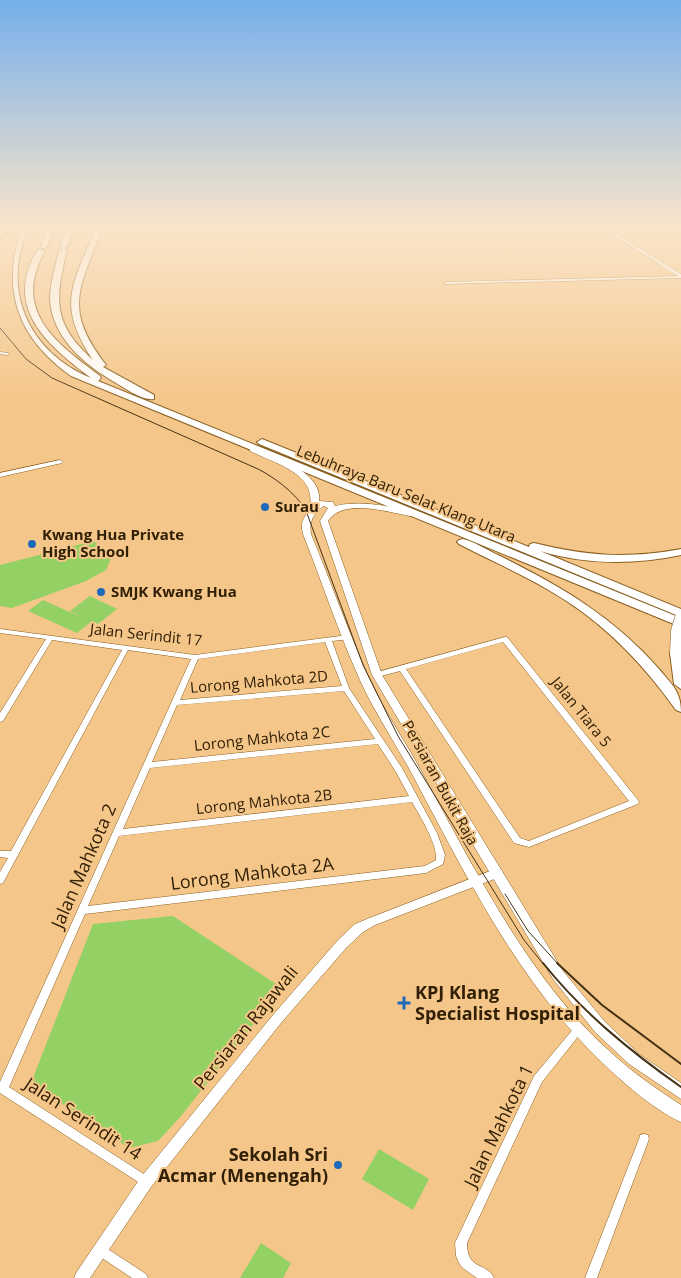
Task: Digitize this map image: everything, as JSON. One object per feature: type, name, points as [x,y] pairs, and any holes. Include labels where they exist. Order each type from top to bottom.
[{"type":"highway","name":"Lebuhraya Baru Selat Klang Utara","points":[[7,286],[7,300],[19,324],[38,347],[74,374],[681,623]]},
{"type":"highway","name":"Lebuhraya Baru Selat Klang Utara","points":[[29,286],[28,291],[36,318],[53,341],[66,354],[120,393]]},
{"type":"highway","name":"Lebuhraya Baru Selat Klang Utara","points":[[54,286],[54,306],[59,324],[88,360],[107,374],[140,392],[681,613]]},
{"type":"highway","name":"Lebuhraya Baru Selat Klang Utara","points":[[77,286],[72,303],[78,329],[99,362],[140,392]]},
{"type":"highway","points":[[410,513],[487,555],[539,580],[586,608],[611,628],[647,664],[681,707]]},
{"type":"highway","points":[[450,520],[572,556],[598,559],[630,559],[650,558],[681,552]]},
{"type":"highway","points":[[681,618],[676,640],[681,684]]},
{"type":"main road","name":"Persiaran Bukit Raja","points":[[243,444],[305,475],[310,480],[316,496],[314,508],[307,519],[306,528],[373,698],[476,881],[520,953],[577,1031],[613,1066],[655,1099],[681,1114]]},
{"type":"main road","points":[[314,508],[322,503],[330,504],[332,508],[328,513]]},
{"type":"main road","points":[[328,513],[338,508],[351,506],[410,513]]},
{"type":"main road","name":"Persiaran Bukit Raja","points":[[328,513],[324,525],[340,564],[377,676],[460,815],[498,873],[558,975],[600,1027],[634,1058],[681,1092]]},
{"type":"street","points":[[0,353],[7,354]]},
{"type":"street","points":[[0,475],[60,462]]},
{"type":"street","name":"Jalan Serindit 17","points":[[0,631],[195,657],[348,637]]},
{"type":"street","points":[[0,719],[50,638]]},
{"type":"street","name":"Jalan Tiara 5","points":[[505,639],[635,802],[529,844],[517,841],[402,668],[505,639]]},
{"type":"street","points":[[328,640],[346,688],[399,770],[414,799]]},
{"type":"street","points":[[0,880],[126,648]]},
{"type":"street","name":"Jalan Mahkota 2","points":[[1,1087],[195,657]]},
{"type":"street","points":[[377,676],[402,668]]},
{"type":"street","name":"Lorong Mahkota 2D","points":[[175,703],[346,688]]},
{"type":"street","name":"Lorong Mahkota 2C","points":[[147,765],[380,742]]},
{"type":"street","name":"Lorong Mahkota 2B","points":[[117,832],[414,799]]},
{"type":"street","name":"Lorong Mahkota 2A","points":[[82,911],[426,869],[440,862],[441,855],[433,833],[414,799]]},
{"type":"street","points":[[0,854],[13,855]]},
{"type":"street","name":"Persiaran Rajawali","points":[[81,1278],[146,1182],[277,1019],[342,944],[359,928],[371,922],[498,873]]},
{"type":"street","name":"Jalan Mahkota 1","points":[[488,1278],[466,1264],[460,1254],[462,1243],[538,1079],[577,1031]]},
{"type":"street","name":"Jalan Serindit 14","points":[[1,1087],[146,1182]]},
{"type":"street","points":[[591,1278],[644,1139]]},
{"type":"street","points":[[100,1250],[142,1278]]},
{"type":"green space","points":[[93,541],[113,554],[106,570],[86,581],[12,608],[0,606],[0,565]]},
{"type":"green space","points":[[90,596],[117,609],[98,624],[92,621],[77,633],[28,611],[43,600],[81,617],[70,611]]},
{"type":"green space","points":[[173,916],[282,988],[181,1116],[158,1141],[129,1148],[31,1083],[93,924]]},
{"type":"green space","points":[[379,1149],[429,1179],[413,1210],[362,1179]]},
{"type":"green space","points":[[261,1243],[291,1263],[283,1278],[240,1278]]},
{"type":"tram line","points":[[0,328],[26,359],[52,378],[258,469],[272,477],[295,496],[305,508],[363,665],[398,736],[524,940],[544,965]]},
{"type":"tram line","points":[[505,894],[528,931],[558,964]]},
{"type":"tram line","points":[[543,963],[590,1014],[643,1059],[681,1087]]},
{"type":"tram line","points":[[558,964],[602,1005],[681,1064]]},
{"type":"place","name":"Surau","points":[[265,507]]},
{"type":"place","name":"Kwang Hua Private High School","points":[[32,544]]},
{"type":"place","name":"SMJK Kwang Hua","points":[[101,592]]},
{"type":"place","name":"KPJ Klang Specialist Hospital","points":[[404,1003]]},
{"type":"place","name":"Sekolah Sri Acmar (Menengah)","points":[[338,1165]]}]
